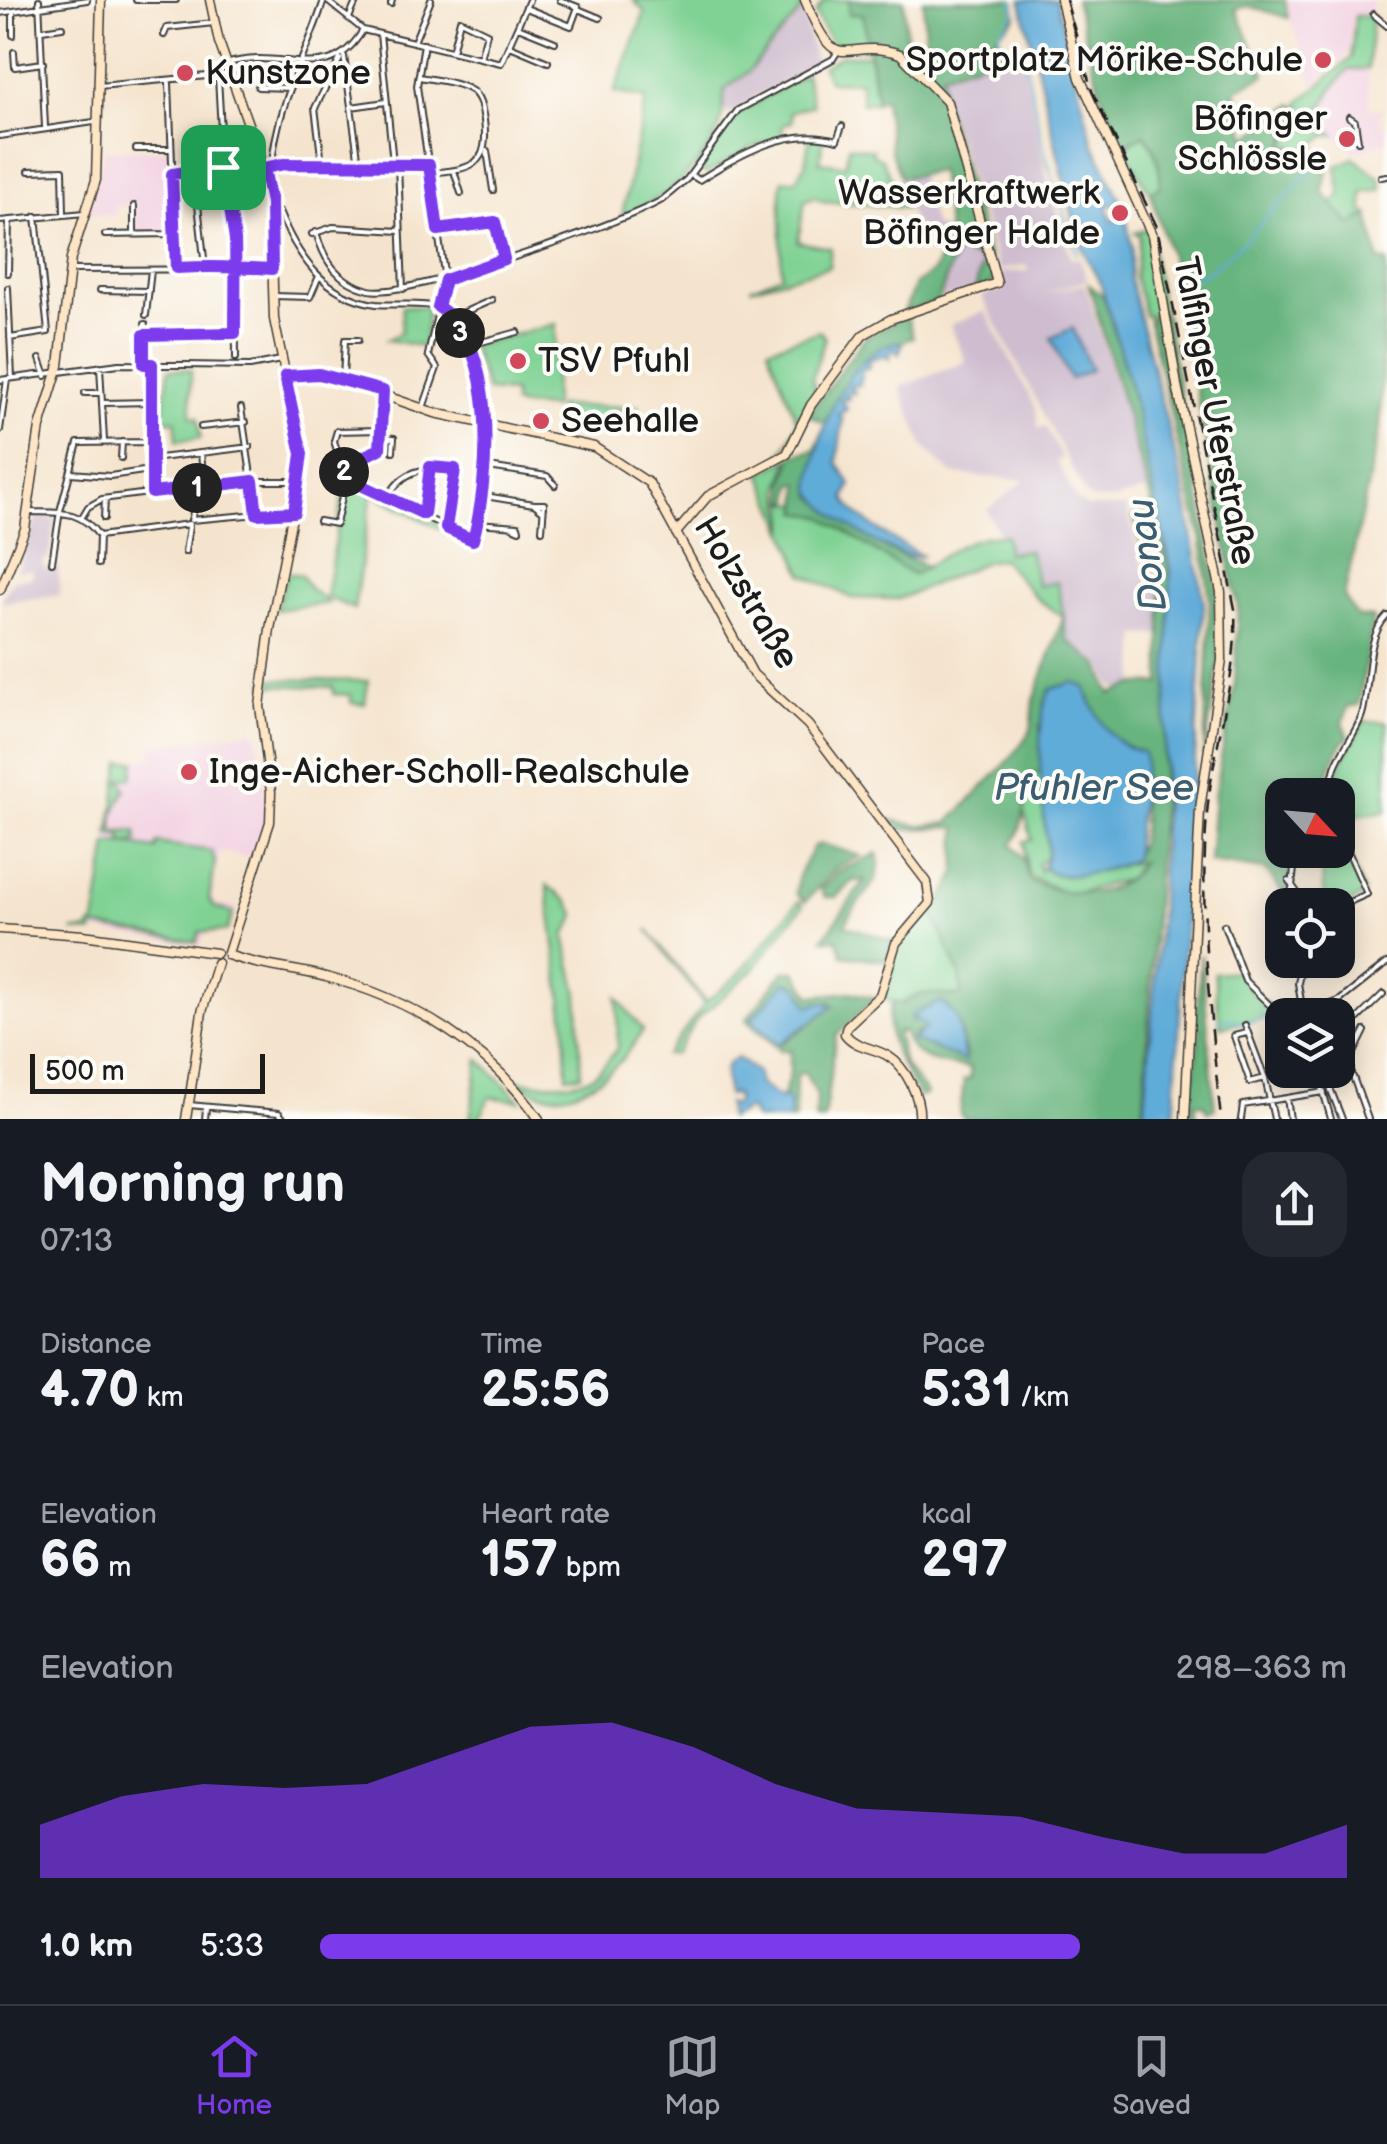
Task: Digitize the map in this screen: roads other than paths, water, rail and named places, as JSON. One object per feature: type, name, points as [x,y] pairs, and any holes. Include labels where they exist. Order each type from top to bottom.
[{"type":"street","points":[[0,12],[40,3],[87,0]]},
{"type":"street","points":[[0,590],[21,543],[40,432],[58,374],[69,270],[97,172],[101,0]]},
{"type":"street","points":[[136,0],[176,0]]},
{"type":"street","points":[[210,0],[226,64],[268,167]]},
{"type":"street","points":[[186,1119],[195,1077],[200,1020],[270,822],[271,792],[260,706],[302,454],[281,360],[273,296],[268,167],[274,130],[325,0],[363,30],[501,63],[529,0]]},
{"type":"street","points":[[349,18],[357,0]]},
{"type":"street","points":[[560,0],[600,18]]},
{"type":"street","points":[[676,533],[708,496],[788,454],[811,405],[862,335],[890,319],[997,283],[943,95],[900,54],[838,51],[821,37],[805,0]]},
{"type":"street","name":"Talfinger Uferstraße","points":[[1061,0],[1086,94],[1152,234],[1181,402],[1221,592],[1222,660],[1203,773],[1197,848],[1193,1018],[1185,1119]]},
{"type":"street","points":[[414,42],[428,1]]},
{"type":"street","points":[[40,3],[45,127]]},
{"type":"street","points":[[526,8],[571,26],[578,9]]},
{"type":"street","points":[[13,10],[13,35]]},
{"type":"street","points":[[1373,14],[1387,26]]},
{"type":"street","points":[[452,51],[460,20],[489,34],[480,58]]},
{"type":"street","points":[[164,35],[167,28],[214,23]]},
{"type":"street","points":[[42,30],[62,27]]},
{"type":"street","points":[[518,28],[555,42]]},
{"type":"street","points":[[322,163],[315,108],[342,57],[363,30]]},
{"type":"street","points":[[380,34],[396,165],[403,290]]},
{"type":"street","points":[[424,44],[417,77],[445,280],[428,356],[437,368],[436,375],[424,408]]},
{"type":"street","points":[[510,46],[548,62]]},
{"type":"street","points":[[400,231],[333,227],[314,233],[334,272],[368,290],[403,290],[445,280],[662,200],[690,175],[738,110],[834,59],[838,51]]},
{"type":"street","points":[[14,52],[15,68],[43,64]]},
{"type":"street","points":[[226,64],[262,57],[322,63],[342,57]]},
{"type":"street","points":[[342,57],[359,164]]},
{"type":"street","points":[[99,86],[169,83],[230,74]]},
{"type":"street","points":[[218,77],[235,268],[236,358]]},
{"type":"street","points":[[417,77],[467,89],[477,96],[494,190]]},
{"type":"street","points":[[169,83],[176,268]]},
{"type":"street","points":[[258,87],[290,88]]},
{"type":"street","points":[[351,107],[386,102]]},
{"type":"street","points":[[1349,117],[1355,120],[1358,142]]},
{"type":"street","points":[[0,136],[100,122]]},
{"type":"street","points":[[690,175],[699,180],[746,152],[783,140],[812,134],[837,140],[842,126]]},
{"type":"street","points":[[195,151],[195,130],[220,129]]},
{"type":"street","points":[[136,149],[172,148]]},
{"type":"street","points":[[430,173],[467,168],[485,152]]},
{"type":"street","points":[[268,167],[322,163],[429,165]]},
{"type":"street","points":[[172,174],[223,167]]},
{"type":"street","points":[[29,172],[62,170],[64,213]]},
{"type":"street","points":[[454,171],[462,193]]},
{"type":"street","points":[[198,205],[205,267]]},
{"type":"street","points":[[134,206],[134,234]]},
{"type":"street","points":[[271,207],[279,212],[295,251],[322,278],[369,302],[438,307],[451,318],[467,346],[484,396],[487,426],[473,540],[346,478]]},
{"type":"street","points":[[0,221],[86,213]]},
{"type":"street","points":[[10,338],[48,332],[36,216]]},
{"type":"street","points":[[8,273],[9,220]]},
{"type":"street","points":[[438,230],[492,220],[504,259]]},
{"type":"street","points":[[105,235],[174,234]]},
{"type":"street","points":[[146,315],[151,269]]},
{"type":"street","points":[[69,270],[272,269]]},
{"type":"street","points":[[273,296],[310,297],[322,278],[334,272]]},
{"type":"street","points":[[0,430],[10,338],[8,288]]},
{"type":"street","points":[[100,290],[148,291]]},
{"type":"street","points":[[451,318],[492,300]]},
{"type":"street","points":[[144,364],[145,324]]},
{"type":"street","points":[[467,346],[518,332]]},
{"type":"street","points":[[144,335],[235,333]]},
{"type":"street","points":[[343,379],[345,340],[358,340]]},
{"type":"street","points":[[40,359],[46,376]]},
{"type":"street","points":[[6,379],[100,366],[250,366],[281,360]]},
{"type":"street","points":[[152,364],[152,493]]},
{"type":"street","points":[[100,366],[104,442]]},
{"type":"street","name":"Holzstraße","points":[[285,376],[316,374],[343,379],[487,426],[605,452],[656,490],[758,680],[808,725],[927,882],[930,903],[896,944],[880,995],[848,1026],[845,1034],[852,1042],[892,1059],[919,1103],[919,1119]]},
{"type":"street","points":[[345,470],[354,461],[378,453],[383,391]]},
{"type":"street","points":[[85,393],[102,393]]},
{"type":"street","points":[[103,403],[151,402]]},
{"type":"street","points":[[242,408],[257,514]]},
{"type":"street","points":[[201,427],[246,422]]},
{"type":"street","points":[[319,522],[336,524],[346,478],[334,441],[336,432],[380,430]]},
{"type":"street","points":[[380,437],[394,438],[393,451]]},
{"type":"street","points":[[122,442],[122,458]]},
{"type":"street","points":[[52,562],[60,511],[78,443],[151,442]]},
{"type":"street","points":[[150,459],[250,447]]},
{"type":"street","points":[[200,453],[204,486]]},
{"type":"street","points":[[482,466],[546,476],[555,483]]},
{"type":"street","points":[[388,498],[396,482],[430,467],[455,469],[446,528]]},
{"type":"street","points":[[424,514],[430,467]]},
{"type":"street","points":[[70,472],[150,470]]},
{"type":"street","points":[[86,482],[90,474]]},
{"type":"street","points":[[82,517],[96,500],[105,498],[253,481],[300,481]]},
{"type":"street","points":[[185,552],[196,488]]},
{"type":"street","points":[[479,494],[508,502],[544,504],[542,530]]},
{"type":"street","points":[[104,518],[105,498]]},
{"type":"street","points":[[28,512],[60,511],[82,517],[99,536],[98,564]]},
{"type":"street","points":[[99,536],[294,512]]},
{"type":"street","points":[[476,523],[510,526]]},
{"type":"street","points":[[1331,778],[1339,754],[1361,718],[1376,632],[1387,616]]},
{"type":"street","points":[[1289,888],[1292,868]]},
{"type":"street","points":[[1354,868],[1366,894],[1355,899]]},
{"type":"street","points":[[1289,882],[1293,888]]},
{"type":"street","points":[[1224,924],[1245,981],[1265,1000]]},
{"type":"street","points":[[0,929],[83,934],[243,960],[341,981],[415,1009],[500,1072],[539,1119]]},
{"type":"street","points":[[1339,998],[1387,964]]},
{"type":"street","points":[[1355,1021],[1383,994]]},
{"type":"street","points":[[1245,1026],[1265,1078],[1250,1082],[1234,1036],[1247,1034]]},
{"type":"street","points":[[1355,1051],[1365,1032]]},
{"type":"street","points":[[1355,1085],[1368,1119]]},
{"type":"street","points":[[1267,1088],[1274,1119]]},
{"type":"street","points":[[1323,1088],[1331,1119]]},
{"type":"street","points":[[1328,1088],[1342,1119]]},
{"type":"street","points":[[1242,1119],[1243,1105],[1324,1092]]},
{"type":"street","points":[[1287,1098],[1290,1119]]},
{"type":"street","points":[[189,1104],[281,1114],[284,1119]]},
{"type":"street","points":[[205,1119],[206,1108]]},
{"type":"street","points":[[230,1119],[231,1110]]},
{"type":"street","points":[[258,1119],[259,1111]]},
{"type":"water","points":[[1021,0],[1056,0],[1093,143],[1123,205],[1107,205],[1112,221],[1126,217],[1132,248],[1130,280],[1184,488],[1204,603],[1174,1119],[1144,1119],[1160,911],[1171,569],[1131,389],[1101,285],[1079,242]]},
{"type":"water","points":[[1073,328],[1091,370],[1070,379],[1051,338]]},
{"type":"water","points":[[903,342],[899,354],[892,348],[889,359],[884,355],[868,360],[869,368],[862,369],[859,386],[850,385],[855,393],[847,393],[849,399],[841,400],[847,409],[839,415],[843,419],[837,463],[851,484],[845,498],[851,507],[880,531],[922,556],[895,551],[859,532],[827,508],[811,487],[827,420],[850,376],[866,358],[883,347]]},
{"type":"water","name":"Pfuhler See","points":[[1074,682],[1085,687],[1113,736],[1143,752],[1145,762],[1134,859],[1100,871],[1060,875],[1043,866],[1047,849],[1040,734],[1051,689]]},
{"type":"water","points":[[786,982],[798,986],[809,1006],[823,1002],[834,1006],[779,1044],[751,1020]]},
{"type":"water","points":[[941,1001],[957,1017],[965,1061],[912,1040],[926,1027],[911,1016]]},
{"type":"water","points":[[737,1058],[757,1072],[759,1084],[778,1097],[789,1099],[790,1119],[754,1119],[750,1109],[728,1119],[727,1104],[733,1106],[737,1100],[734,1094],[727,1095],[725,1069]]},
{"type":"waterway","points":[[1000,32],[1015,13],[1013,0]]},
{"type":"waterway","points":[[999,35],[1004,49],[1022,48],[1043,147],[1077,254]]},
{"type":"waterway","points":[[1302,180],[1321,159]]},
{"type":"waterway","points":[[1250,235],[1299,183]]},
{"type":"waterway","points":[[1174,281],[1205,274],[1248,238]]},
{"type":"waterway","points":[[1220,1020],[1234,1019],[1242,1024],[1265,1018]]},
{"type":"railway","points":[[1066,0],[1092,91],[1157,227],[1235,609],[1233,661],[1210,788],[1205,852],[1207,967],[1221,1119]]},
{"type":"place","name":"Sportplatz Mörike-Schule","points":[[1323,60]]},
{"type":"place","name":"Kunstzone","points":[[185,73]]},
{"type":"place","name":"Böfinger Schlössle","points":[[1347,139]]},
{"type":"place","name":"Wasserkraftwerk Böfinger Halde","points":[[1120,213]]},
{"type":"place","name":"TSV Pfuhl","points":[[518,361]]},
{"type":"place","name":"Seehalle","points":[[541,421]]},
{"type":"place","name":"Inge-Aicher-Scholl-Realschule","points":[[189,772]]},
{"type":"water label","name":"Donau","points":[[1148,555]]}]
